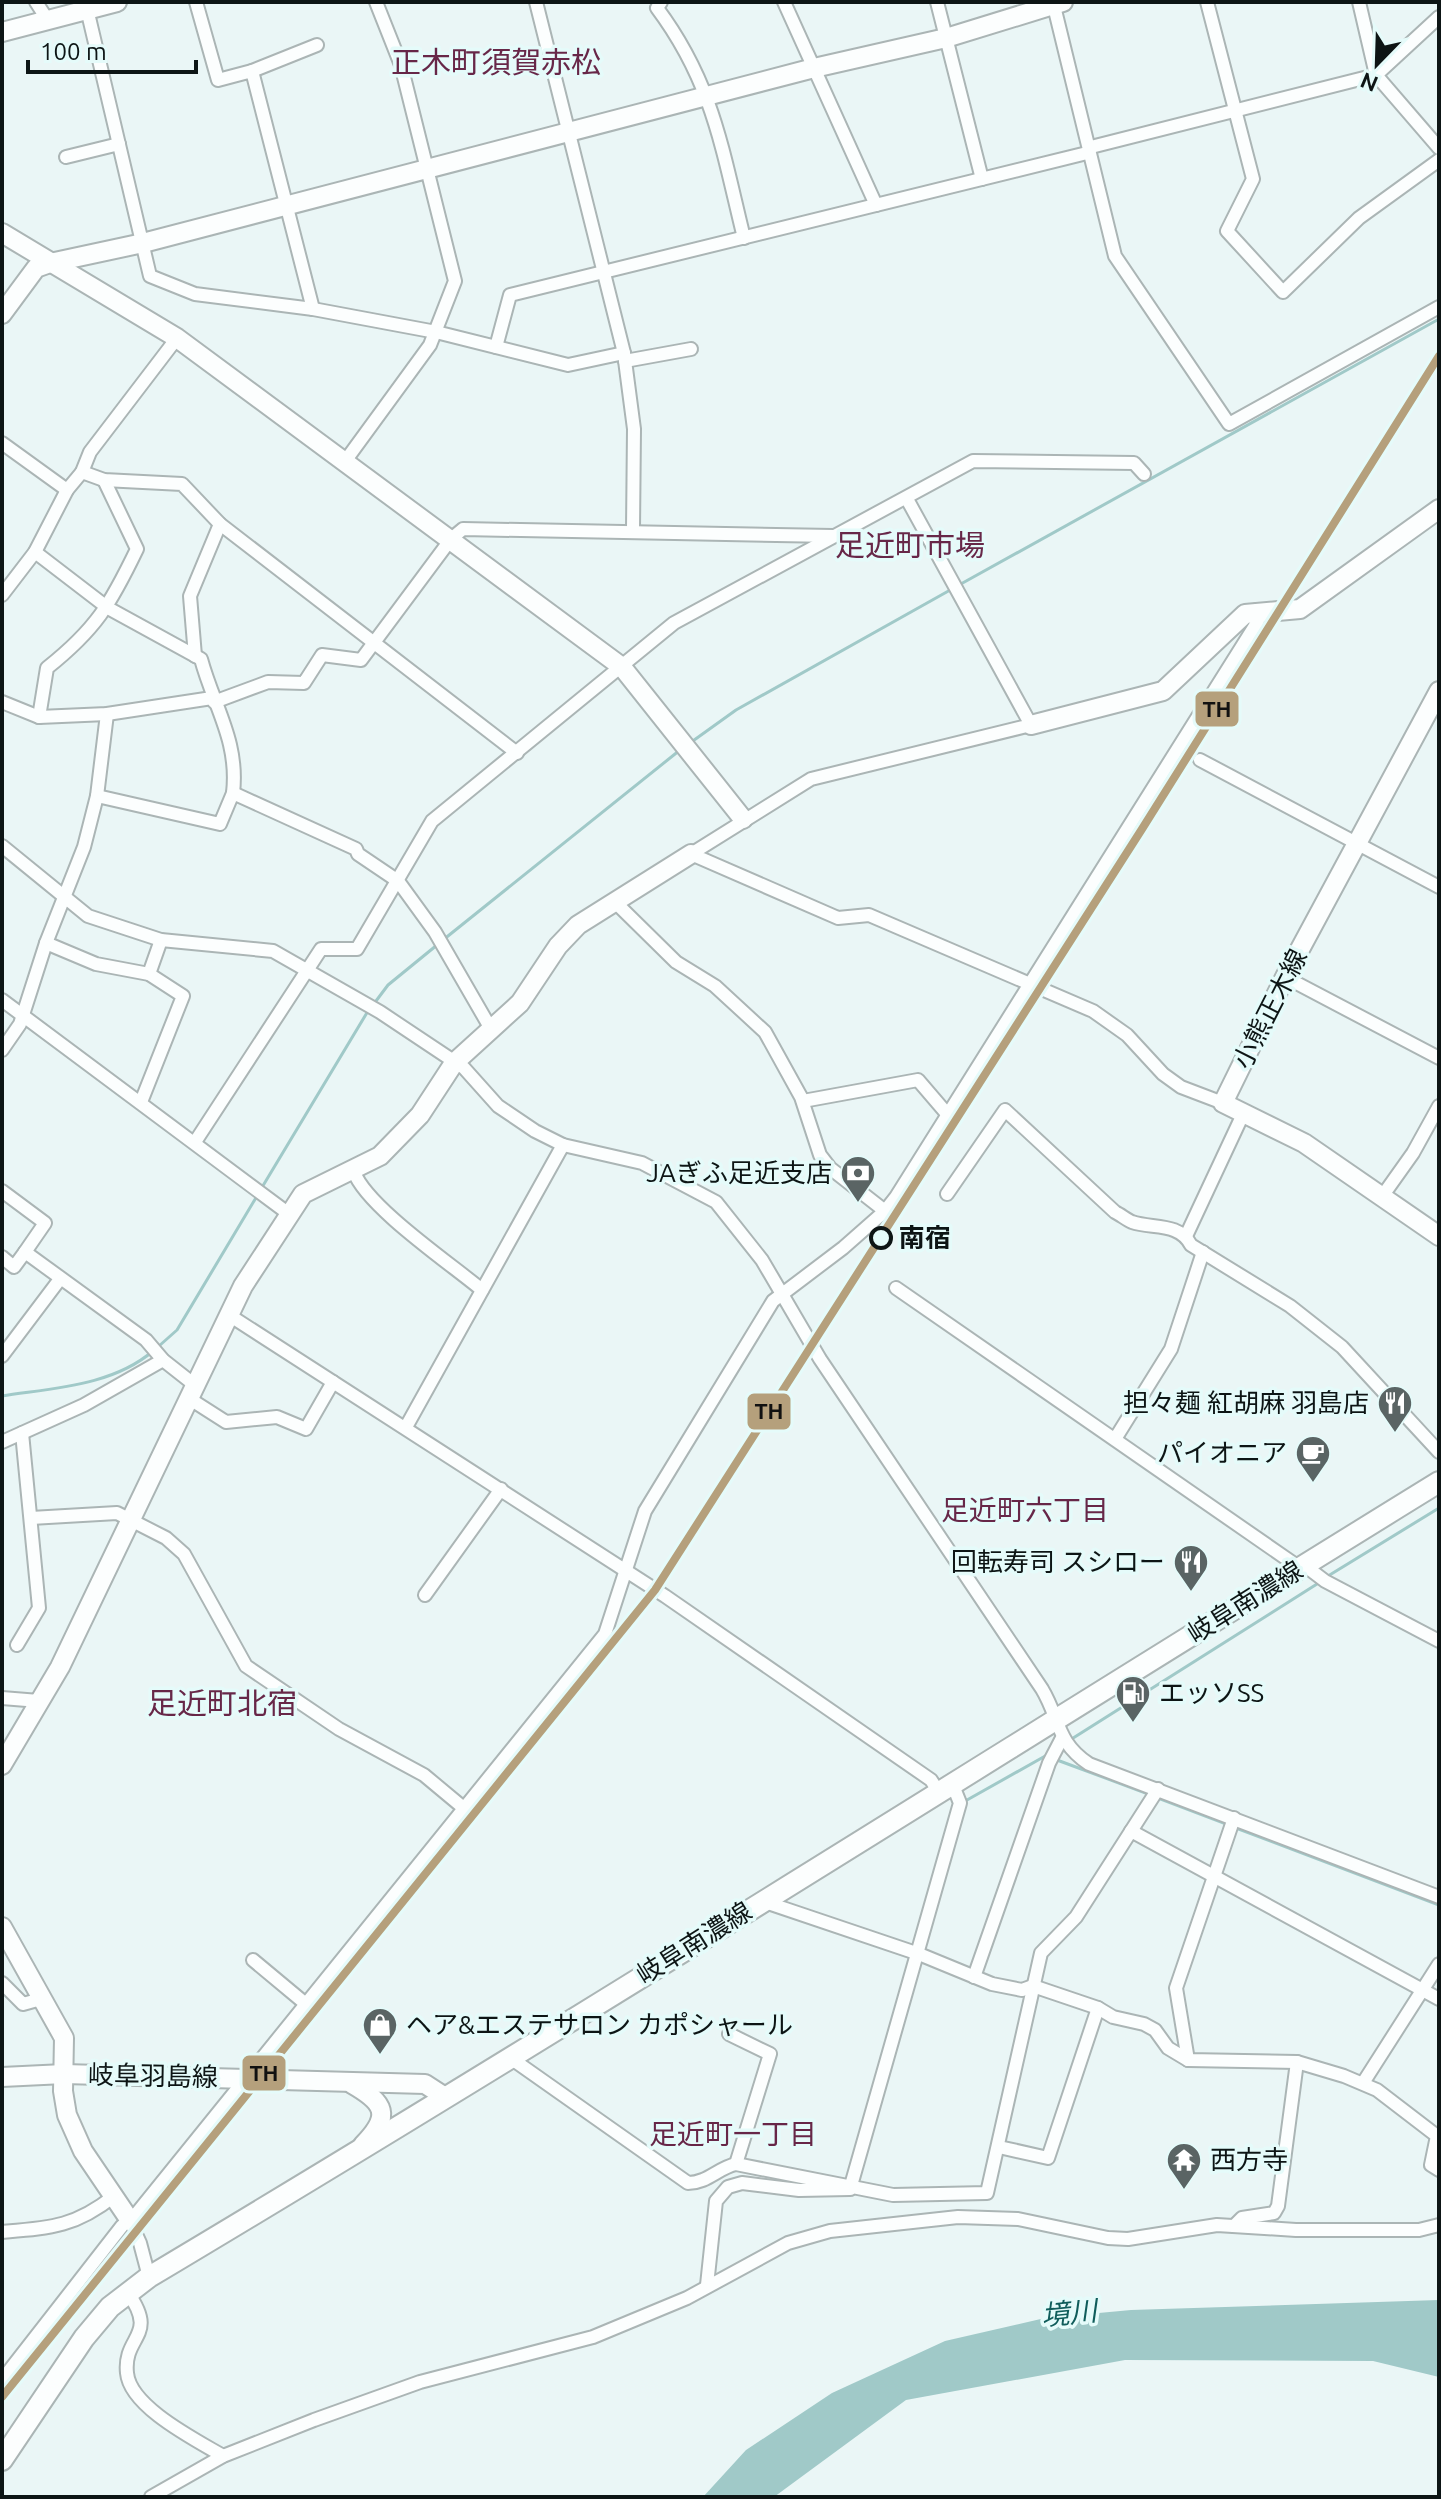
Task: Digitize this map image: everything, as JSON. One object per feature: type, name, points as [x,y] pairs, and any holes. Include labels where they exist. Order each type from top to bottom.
[{"type":"main road","name":"岐阜南濃線","points":[[2,2460],[84,2338],[110,2307],[149,2277],[512,2059],[945,1787],[1058,1729],[1302,1566],[1439,1482]]},
{"type":"street","points":[[36,2],[47,19]]},
{"type":"street","points":[[196,2],[218,80],[252,71],[317,45]]},
{"type":"street","points":[[346,460],[430,345],[455,281],[401,65],[376,2]]},
{"type":"street","points":[[536,2],[606,272],[624,357],[634,429],[633,529]]},
{"type":"street","points":[[661,2],[657,8],[681,40],[708,96],[744,238]]},
{"type":"street","points":[[784,2],[876,205]]},
{"type":"street","points":[[937,2],[982,179]]},
{"type":"street","points":[[1207,2],[1253,179],[1227,231],[1283,292],[1359,218],[1439,160]]},
{"type":"street","points":[[1359,2],[1376,75],[1439,148]]},
{"type":"street","points":[[2,32],[112,3]]},
{"type":"street","points":[[2,314],[36,268],[50,263],[143,243],[814,68],[946,38],[1057,3],[1115,256],[1229,424],[1439,307]]},
{"type":"street","points":[[87,9],[150,276],[195,294],[313,309],[436,332],[568,365],[691,349]]},
{"type":"street","points":[[496,347],[510,295],[982,179],[1376,75],[1439,17]]},
{"type":"street","points":[[252,71],[313,309]]},
{"type":"street","points":[[66,157],[119,144]]},
{"type":"street","points":[[2,233],[177,338],[622,667],[743,819]]},
{"type":"street","points":[[2,595],[35,552],[67,490],[82,472],[90,452],[177,338]]},
{"type":"street","points":[[2,443],[67,490]]},
{"type":"street","points":[[195,1142],[321,949],[357,949],[432,821],[674,623],[973,461],[1134,463],[1144,474]]},
{"type":"street","points":[[82,472],[104,480],[182,484],[220,524],[517,753]]},
{"type":"street","points":[[39,717],[47,668],[76,644],[108,608],[137,549],[104,480]]},
{"type":"street","points":[[907,499],[1031,725]]},
{"type":"street","points":[[2,1765],[60,1667],[243,1286],[289,1214],[303,1194],[354,1172],[380,1156],[402,1135],[420,1115],[454,1063],[536,982],[558,946],[578,925],[811,779],[1163,691],[1236,620],[1257,610],[1289,612],[1311,603],[1439,509]]},
{"type":"street","points":[[195,656],[190,596],[220,524]]},
{"type":"street","points":[[2,702],[39,717],[107,714],[213,700],[268,682],[304,683],[322,655],[361,660],[451,539],[463,529],[633,529],[836,536]]},
{"type":"street","points":[[35,552],[108,608],[201,659],[213,700],[231,738],[236,770],[233,793],[220,824],[97,796]]},
{"type":"street","points":[[5,2372],[466,1810],[605,1634],[645,1511],[773,1301],[885,1211],[1258,621],[1257,610]]},
{"type":"street","name":"小熊正木線","points":[[1223,1103],[1285,977],[1437,699]]},
{"type":"street","points":[[2,1050],[23,1015],[46,943],[84,847],[97,796],[107,714]]},
{"type":"street","points":[[1200,760],[1439,887]]},
{"type":"street","points":[[233,793],[356,849],[358,854],[398,881],[435,932],[491,1029]]},
{"type":"street","points":[[2,846],[88,916],[161,940],[273,951],[380,1012],[464,1068],[498,1106],[563,1145],[642,1163],[716,1202],[784,1292],[820,1359],[1052,1706],[1058,1729],[1089,1764],[1439,1897]]},
{"type":"street","points":[[691,854],[838,918],[869,915],[1107,1018],[1181,1087],[1244,1112],[1304,1143],[1439,1236]]},
{"type":"street","points":[[614,901],[676,962],[715,986],[765,1032],[803,1101],[820,1155],[830,1168],[885,1211]]},
{"type":"street","points":[[149,974],[161,940]]},
{"type":"street","points":[[46,943],[96,964],[149,974],[183,996],[141,1102]]},
{"type":"street","points":[[1285,977],[1439,1058]]},
{"type":"street","points":[[2,1000],[289,1214]]},
{"type":"street","points":[[803,1101],[918,1080],[948,1115]]},
{"type":"street","points":[[1381,1198],[1413,1153],[1439,1106]]},
{"type":"street","points":[[947,1194],[1005,1110],[1115,1212],[1133,1222],[1166,1227],[1186,1236],[1191,1245],[1290,1306],[1342,1347],[1439,1452]]},
{"type":"street","points":[[1186,1236],[1244,1112]]},
{"type":"street","points":[[406,1427],[563,1145]]},
{"type":"street","points":[[354,1172],[358,1181],[387,1214],[482,1290]]},
{"type":"street","points":[[2,1191],[45,1223],[14,1267],[2,1257]]},
{"type":"street","points":[[25,1252],[146,1340],[193,1392],[226,1422],[277,1417],[306,1429],[333,1382]]},
{"type":"street","points":[[1115,1439],[1171,1349],[1203,1252]]},
{"type":"street","points":[[2,1356],[60,1279]]},
{"type":"street","points":[[896,1288],[1325,1581],[1439,1641]]},
{"type":"street","points":[[229,1315],[627,1570],[945,1787],[960,1803],[850,2189]]},
{"type":"street","points":[[2,1442],[84,1405],[163,1360]]},
{"type":"street","points":[[17,1645],[39,1608],[22,1433]]},
{"type":"street","points":[[425,1595],[501,1489]]},
{"type":"street","points":[[31,1518],[117,1513],[166,1538],[184,1554],[246,1666],[339,1729],[424,1775],[466,1810]]},
{"type":"street","points":[[2,1698],[39,1701]]},
{"type":"street","points":[[974,1977],[1051,1758],[1058,1729]]},
{"type":"street","points":[[512,2059],[688,2183],[702,2182],[720,2168],[736,2164],[850,2189],[893,2195],[987,2193],[1041,1953],[1076,1917],[1158,1789]]},
{"type":"street","points":[[1188,2060],[1176,1988],[1234,1818]]},
{"type":"street","points":[[1131,1831],[1439,1999]]},
{"type":"street","points":[[762,1901],[919,1954],[974,1977],[1022,1990],[1033,1986],[1098,2008],[1113,2017],[1155,2030],[1168,2048],[1188,2060],[1297,2062],[1363,2083],[1437,2136],[1431,2165],[1439,2170]]},
{"type":"street","points":[[2,1927],[64,2038],[67,2115],[83,2151],[129,2219],[149,2277]]},
{"type":"street","points":[[253,1960],[307,2005]]},
{"type":"street","points":[[1363,2083],[1439,1964]]},
{"type":"street","points":[[2,1983],[23,2004],[41,1999]]},
{"type":"street","points":[[999,2147],[1048,2158],[1098,2008]]},
{"type":"street","points":[[729,2034],[770,2054],[736,2164]]},
{"type":"street","points":[[1234,2226],[1242,2218],[1274,2213],[1278,2206],[1297,2062]]},
{"type":"street","name":"岐阜羽島線","points":[[2,2077],[64,2074],[425,2084],[445,2097]]},
{"type":"street","points":[[347,2082],[372,2095],[381,2107],[381,2121],[375,2132],[352,2155]]},
{"type":"street","points":[[707,2285],[716,2201],[728,2187],[742,2183],[799,2190],[850,2189]]},
{"type":"street","points":[[2,2232],[58,2228],[96,2210],[114,2196]]},
{"type":"street","points":[[151,2497],[223,2456],[420,2382],[593,2337],[687,2298],[788,2243],[830,2231],[958,2217],[1018,2219],[1108,2238],[1128,2239],[1196,2227],[1419,2230],[1439,2225]]},
{"type":"street","points":[[128,2293],[141,2312],[142,2326],[127,2359],[131,2387],[159,2415],[223,2456]]},
{"type":"water","points":[[1439,2300],[1439,2377],[1373,2361],[1125,2360],[906,2400],[774,2497],[703,2497],[746,2450],[832,2393],[945,2341],[1045,2318],[1131,2310]]},
{"type":"waterway","points":[[959,585],[1439,319]]},
{"type":"waterway","points":[[690,743],[736,710],[952,589]]},
{"type":"waterway","points":[[443,940],[680,750]]},
{"type":"waterway","points":[[373,1005],[388,985],[437,945]]},
{"type":"waterway","points":[[261,1189],[368,1011]]},
{"type":"waterway","points":[[159,1346],[177,1330],[257,1196]]},
{"type":"waterway","points":[[2,1396],[101,1379],[137,1363],[153,1351]]},
{"type":"waterway","points":[[1328,1576],[1439,1508]]},
{"type":"waterway","points":[[1070,1740],[1317,1584]]},
{"type":"waterway","points":[[967,1800],[1047,1755]]},
{"type":"waterway","points":[[1057,1760],[1151,1795]]},
{"type":"waterway","points":[[1158,1798],[1229,1825]]},
{"type":"waterway","points":[[1236,1828],[1439,1905]]},
{"type":"transit line","name":"TH","points":[[2,2397],[655,1590],[1142,829],[1439,356]]},
{"type":"place","name":"JAぎふ足近支店","points":[[858,1204]]},
{"type":"place","name":"南宿","points":[[881,1238]]},
{"type":"place","name":"担々麺 紅胡麻 羽島店","points":[[1395,1434]]},
{"type":"place","name":"パイオニア","points":[[1313,1484]]},
{"type":"place","name":"回転寿司 スシロー","points":[[1191,1593]]},
{"type":"place","name":"エッソSS","points":[[1133,1724]]},
{"type":"place","name":"ヘア&エステサロン カポシャール","points":[[380,2056]]},
{"type":"place","name":"西方寺","points":[[1184,2191]]},
{"type":"district","name":"正木町須賀赤松","points":[[496,63]]},
{"type":"district","name":"足近町市場","points":[[910,546]]},
{"type":"district","name":"足近町六丁目","points":[[1025,1510]]},
{"type":"district","name":"足近町北宿","points":[[222,1704]]},
{"type":"district","name":"足近町一丁目","points":[[733,2134]]},
{"type":"water label","name":"境川","points":[[1069,2313]]}]
